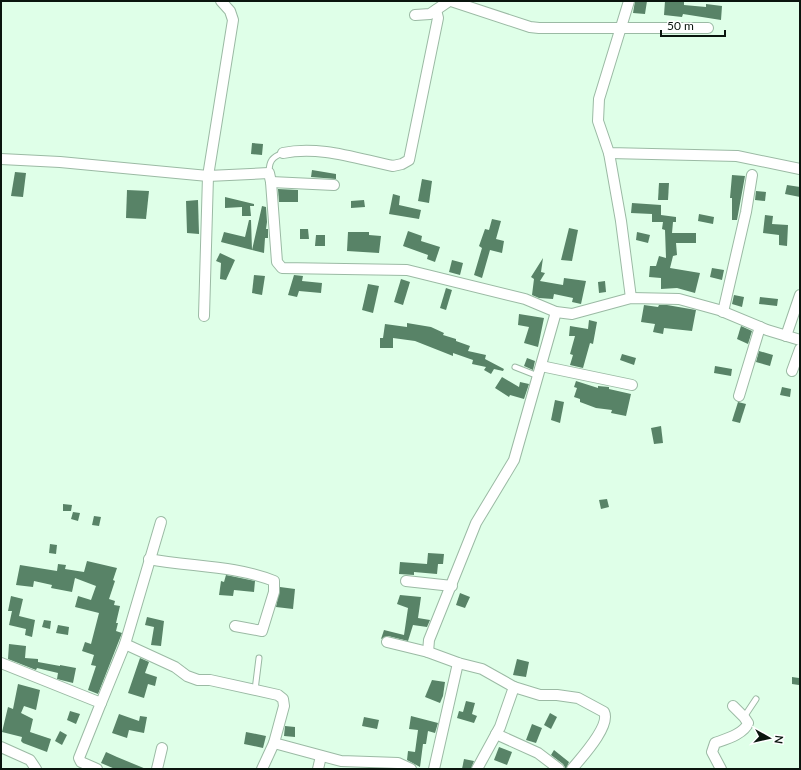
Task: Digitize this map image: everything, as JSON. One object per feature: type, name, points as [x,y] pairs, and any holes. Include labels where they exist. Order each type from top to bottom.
[{"type":"street","points":[[204,316],[208,176],[233,20],[230,11],[221,1]]},
{"type":"street","points":[[415,15],[427,15],[450,1],[530,27],[708,28]]},
{"type":"street","points":[[629,1],[599,99],[598,121],[609,154],[622,221],[631,298]]},
{"type":"street","points":[[283,153],[296,150],[320,151],[393,166],[402,164],[409,160],[438,18],[436,10]]},
{"type":"street","points":[[609,154],[737,156],[800,169]]},
{"type":"street","points":[[1,159],[60,162],[208,176],[270,178],[334,185]]},
{"type":"street","points":[[723,312],[746,212],[752,175]]},
{"type":"street","points":[[270,178],[277,262],[282,268],[407,270],[525,299],[556,312],[572,314],[631,298],[679,299],[697,303],[760,327],[800,340]]},
{"type":"street","points":[[786,336],[800,295]]},
{"type":"street","points":[[428,652],[429,640],[452,586],[476,523],[514,460],[556,312]]},
{"type":"street","points":[[738,396],[760,327]]},
{"type":"street","points":[[792,371],[800,349]]},
{"type":"street","points":[[541,366],[632,384]]},
{"type":"street","points":[[97,769],[82,762],[79,758],[125,644],[161,522]]},
{"type":"street","points":[[149,559],[176,565],[222,568],[264,577],[274,581],[274,592],[262,631],[234,626]]},
{"type":"street","points":[[406,581],[452,586]]},
{"type":"street","points":[[387,642],[428,652],[458,663],[482,669],[514,687],[540,695],[557,695],[578,698],[604,712],[606,720],[599,734],[572,769]]},
{"type":"street","points":[[125,644],[147,653],[198,680],[210,680],[278,695],[283,699],[284,706],[274,743],[262,769]]},
{"type":"street","points":[[1,663],[101,703]]},
{"type":"street","points":[[434,769],[458,663]]},
{"type":"street","points":[[477,769],[496,734],[514,687]]},
{"type":"street","points":[[721,769],[712,752],[715,743],[728,739],[746,727],[748,723],[733,706]]},
{"type":"street","points":[[496,734],[538,753],[559,769]]},
{"type":"street","points":[[274,743],[341,761],[398,763],[410,769]]},
{"type":"street","points":[[1,747],[30,760],[36,769]]},
{"type":"street","points":[[157,769],[162,748]]},
{"type":"street","points":[[318,769],[322,756]]},
{"type":"lane","points":[[270,178],[269,164],[274,157],[283,153]]},
{"type":"lane","points":[[515,367],[538,376]]},
{"type":"lane","points":[[255,690],[258,658]]},
{"type":"lane","points":[[744,717],[756,699]]},
{"type":"building","points":[[635,1],[647,1],[645,14],[633,13]]},
{"type":"building","points":[[665,1],[684,2],[684,5],[706,7],[706,4],[722,6],[721,20],[683,14],[682,17],[664,15]]},
{"type":"building","points":[[252,143],[263,144],[262,155],[251,154]]},
{"type":"building","points":[[312,170],[336,174],[336,179],[311,177]]},
{"type":"building","points":[[15,172],[26,173],[23,197],[11,196]]},
{"type":"building","points":[[732,175],[745,176],[737,220],[732,220],[732,198],[730,198]]},
{"type":"building","points":[[422,179],[432,181],[429,203],[418,201]]},
{"type":"building","points":[[659,183],[669,183],[668,200],[658,200]]},
{"type":"building","points":[[787,185],[800,187],[800,197],[785,194]]},
{"type":"building","points":[[278,189],[298,190],[298,202],[279,202]]},
{"type":"building","points":[[127,190],[149,191],[146,219],[126,218]]},
{"type":"building","points":[[756,191],[766,192],[765,201],[755,200]]},
{"type":"building","points":[[393,194],[400,196],[399,205],[421,210],[419,219],[389,214]]},
{"type":"building","points":[[225,197],[254,204],[254,206],[250,206],[251,216],[242,216],[242,207],[225,208]]},
{"type":"building","points":[[198,200],[199,234],[187,233],[186,201]]},
{"type":"building","points":[[364,200],[365,207],[351,208],[351,201]]},
{"type":"building","points":[[632,203],[661,205],[661,215],[676,217],[676,222],[673,222],[672,233],[696,233],[696,243],[676,243],[677,255],[673,256],[670,268],[700,273],[695,293],[677,288],[661,289],[661,278],[649,277],[650,266],[656,266],[659,256],[666,258],[665,230],[662,229],[663,222],[652,222],[652,214],[631,213]]},
{"type":"building","points":[[262,206],[266,207],[266,229],[268,229],[268,238],[265,238],[264,253],[252,250]]},
{"type":"building","points":[[699,214],[714,217],[713,224],[698,221]]},
{"type":"building","points":[[765,215],[773,216],[772,224],[788,225],[787,246],[779,245],[779,235],[763,233]]},
{"type":"building","points":[[492,219],[501,221],[496,239],[504,241],[502,253],[490,250],[482,278],[474,275],[482,248],[479,246],[485,229],[489,230]]},
{"type":"building","points":[[249,220],[251,220],[252,250],[221,242],[224,232],[245,237]]},
{"type":"building","points":[[569,228],[578,230],[572,261],[561,260]]},
{"type":"building","points":[[300,229],[308,229],[309,239],[300,239]]},
{"type":"building","points":[[408,231],[422,236],[421,241],[440,247],[435,262],[427,259],[428,255],[403,246]]},
{"type":"building","points":[[348,232],[369,232],[369,235],[381,236],[379,253],[347,251]]},
{"type":"building","points":[[637,232],[650,235],[648,243],[636,240]]},
{"type":"building","points":[[316,235],[325,235],[325,246],[315,246]]},
{"type":"building","points":[[220,253],[235,260],[226,280],[220,279],[221,263],[216,261]]},
{"type":"building","points":[[543,258],[541,272],[545,273],[540,281],[563,285],[564,278],[586,281],[581,304],[572,302],[573,298],[554,294],[553,299],[539,298],[532,295],[534,279],[531,277]]},
{"type":"building","points":[[452,260],[463,263],[460,275],[449,272]]},
{"type":"building","points":[[712,268],[724,270],[722,280],[710,277]]},
{"type":"building","points":[[254,275],[265,276],[262,295],[252,293]]},
{"type":"building","points":[[294,275],[303,276],[302,281],[322,283],[321,293],[299,291],[297,297],[288,295]]},
{"type":"building","points":[[401,279],[410,282],[403,305],[394,302]]},
{"type":"building","points":[[605,281],[606,292],[599,293],[598,282]]},
{"type":"building","points":[[368,284],[379,286],[373,313],[362,310]]},
{"type":"building","points":[[446,288],[452,290],[446,310],[440,308]]},
{"type":"building","points":[[734,295],[744,297],[742,307],[732,304]]},
{"type":"building","points":[[760,297],[778,299],[777,306],[759,304]]},
{"type":"building","points":[[644,305],[658,307],[659,305],[667,305],[696,310],[692,331],[664,328],[663,334],[653,332],[655,324],[641,322]]},
{"type":"building","points":[[519,314],[544,318],[538,347],[524,343],[529,327],[518,325]]},
{"type":"building","points":[[589,320],[597,322],[593,344],[590,343],[583,368],[570,365],[573,355],[570,354],[575,336],[569,336],[570,326],[588,329]]},
{"type":"building","points":[[407,323],[431,327],[444,333],[443,335],[456,339],[456,341],[470,346],[468,351],[486,355],[485,359],[504,369],[503,371],[494,369],[491,374],[484,370],[486,367],[472,364],[473,360],[453,353],[453,356],[415,341],[393,338],[393,348],[380,348],[380,338],[383,338],[385,324],[407,327]]},
{"type":"building","points":[[741,326],[752,331],[748,344],[737,339]]},
{"type":"building","points":[[759,351],[773,355],[770,366],[756,362]]},
{"type":"building","points":[[622,354],[636,358],[634,365],[620,360]]},
{"type":"building","points":[[527,358],[535,361],[533,370],[524,366]]},
{"type":"building","points":[[715,366],[732,369],[731,376],[714,373]]},
{"type":"building","points":[[502,377],[519,387],[520,382],[529,384],[524,399],[510,395],[509,397],[495,388]]},
{"type":"building","points":[[576,381],[598,388],[598,386],[609,387],[609,389],[631,394],[626,416],[611,413],[612,410],[596,408],[580,402],[580,399],[574,397],[577,388],[574,387]]},
{"type":"building","points":[[782,387],[791,389],[790,397],[780,395]]},
{"type":"building","points":[[555,400],[564,402],[560,423],[551,420]]},
{"type":"building","points":[[738,402],[746,404],[740,423],[732,421]]},
{"type":"building","points":[[661,426],[663,443],[654,444],[651,428]]},
{"type":"building","points":[[607,499],[609,507],[601,509],[599,500]]},
{"type":"building","points":[[63,504],[72,505],[71,511],[63,511]]},
{"type":"building","points":[[73,512],[80,513],[78,521],[71,519]]},
{"type":"building","points":[[94,516],[101,517],[99,526],[92,525]]},
{"type":"building","points":[[50,544],[57,545],[56,554],[49,553]]},
{"type":"building","points":[[428,553],[444,554],[443,564],[438,564],[437,574],[414,572],[414,575],[399,574],[400,562],[427,564]]},
{"type":"building","points":[[87,561],[117,568],[113,580],[115,581],[109,599],[115,601],[114,605],[120,606],[116,623],[118,623],[116,631],[122,633],[98,694],[88,690],[96,666],[91,665],[94,655],[82,651],[85,642],[91,644],[99,613],[75,607],[78,596],[91,600],[96,586],[75,578],[72,592],[51,588],[52,585],[34,581],[33,587],[16,585],[20,565],[57,571],[58,564],[66,565],[65,569],[84,572]]},
{"type":"building","points":[[226,575],[255,581],[254,592],[234,590],[233,596],[219,595],[221,581],[224,582]]},
{"type":"building","points":[[280,587],[295,589],[293,609],[276,607]]},
{"type":"building","points":[[460,593],[470,597],[465,608],[456,605]]},
{"type":"building","points":[[400,595],[421,597],[418,618],[430,620],[427,627],[413,625],[408,641],[388,636],[381,639],[384,630],[404,635],[408,608],[397,604]]},
{"type":"building","points":[[11,596],[23,599],[19,616],[35,620],[32,637],[25,635],[26,629],[9,625],[12,611],[8,611]]},
{"type":"building","points":[[147,617],[164,621],[161,646],[151,645],[154,627],[145,625]]},
{"type":"building","points":[[44,620],[51,621],[50,629],[42,627]]},
{"type":"building","points":[[58,625],[69,627],[68,635],[56,633]]},
{"type":"building","points":[[9,644],[26,646],[25,658],[38,659],[38,662],[76,668],[73,683],[57,679],[58,673],[37,668],[36,670],[8,659]]},
{"type":"building","points":[[140,658],[149,662],[145,673],[157,677],[155,686],[148,684],[144,698],[128,693]]},
{"type":"building","points":[[517,659],[529,662],[526,677],[513,675]]},
{"type":"building","points":[[792,677],[799,678],[799,685],[792,684]]},
{"type":"building","points":[[432,680],[445,682],[443,696],[440,703],[425,697]]},
{"type":"building","points":[[18,684],[40,690],[36,710],[24,706],[21,713],[33,719],[30,732],[51,739],[47,752],[23,743],[21,741],[22,737],[2,732],[8,707],[13,709]]},
{"type":"building","points":[[466,701],[475,703],[472,714],[477,716],[474,723],[457,718],[459,711],[463,712]]},
{"type":"building","points":[[70,711],[80,714],[76,724],[67,720]]},
{"type":"building","points":[[550,713],[557,717],[551,729],[544,725]]},
{"type":"building","points":[[119,714],[139,721],[140,716],[147,717],[144,733],[129,730],[127,738],[112,733]]},
{"type":"building","points":[[411,716],[438,723],[435,733],[428,731],[426,744],[423,744],[420,767],[407,760],[408,751],[415,752],[418,730],[409,729]]},
{"type":"building","points":[[364,717],[379,720],[377,729],[362,726]]},
{"type":"building","points":[[532,724],[542,728],[536,743],[526,740]]},
{"type":"building","points":[[285,726],[295,727],[295,737],[284,736]]},
{"type":"building","points":[[60,731],[67,735],[62,745],[55,741]]},
{"type":"building","points":[[246,732],[266,736],[263,748],[244,744]]},
{"type":"building","points":[[499,747],[512,752],[507,765],[494,760]]},
{"type":"building","points":[[554,750],[569,762],[566,769],[563,764],[551,755]]},
{"type":"building","points":[[106,752],[146,769],[115,769],[101,763]]},
{"type":"building","points":[[464,759],[474,761],[471,769],[462,769]]}]
